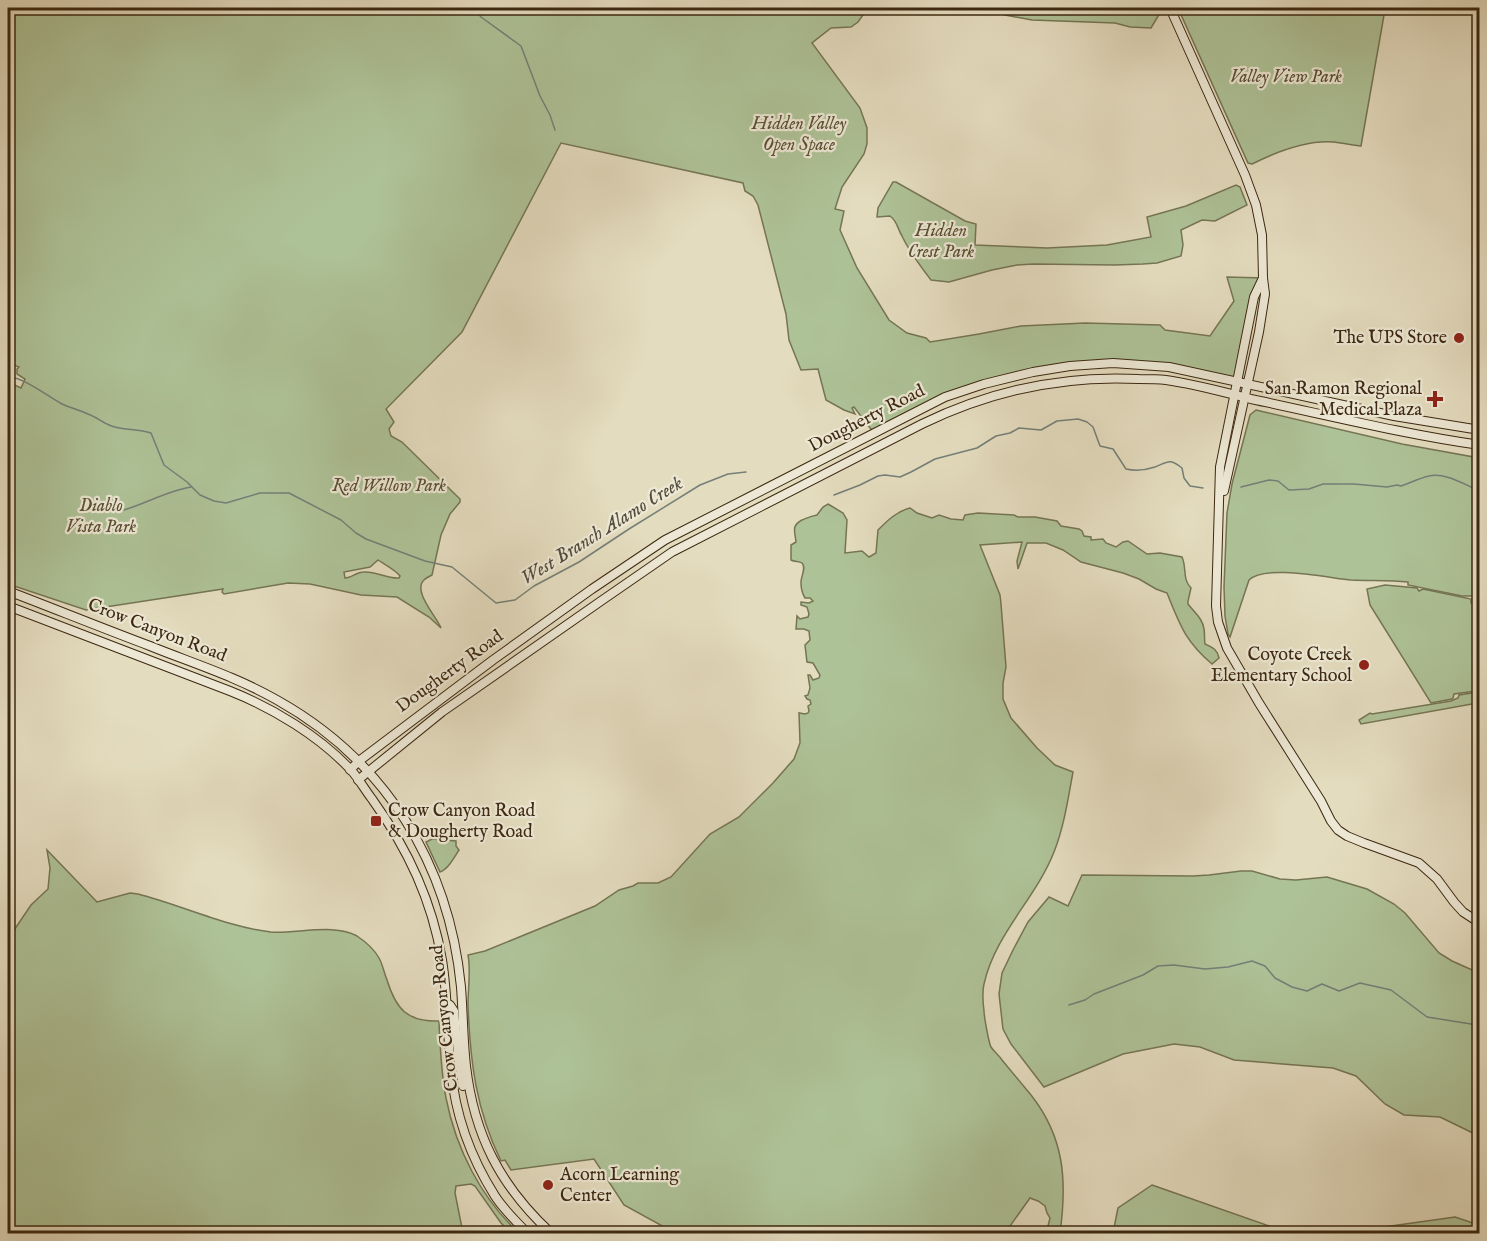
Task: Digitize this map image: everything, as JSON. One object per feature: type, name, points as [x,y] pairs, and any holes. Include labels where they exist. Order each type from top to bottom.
[{"type":"main road","points":[[1170,8],[1247,181],[1256,205],[1262,235],[1265,294],[1219,514]]},
{"type":"main road","points":[[1263,278],[1254,297],[1220,467],[1216,606],[1218,622],[1227,648],[1338,830],[1347,836],[1419,863],[1437,879],[1463,912],[1479,923]]},
{"type":"main road","name":"Dougherty Road","points":[[350,770],[500,655],[665,540],[945,397],[984,384],[1070,366],[1113,363],[1169,367],[1394,416],[1479,430]]},
{"type":"main road","name":"Dougherty Road","points":[[358,780],[442,712],[672,552],[950,411],[987,397],[1070,380],[1113,377],[1166,380],[1389,430],[1479,445]]},
{"type":"main road","name":"Crow Canyon Road","points":[[8,591],[246,684],[302,715],[359,761],[368,771],[406,820],[433,872],[446,906],[458,958],[465,1063],[477,1123],[498,1170],[512,1191],[534,1218],[552,1233]]},
{"type":"main road","name":"Crow Canyon Road","points":[[8,606],[264,706],[322,744],[350,770],[391,826],[422,886],[431,910],[443,969],[454,1094],[462,1125],[496,1197],[528,1233]]},
{"type":"main road","points":[[446,1003],[454,1011],[461,1074],[464,1090],[471,1102]]},
{"type":"green space","points":[[8,8],[868,8],[858,22],[851,27],[831,28],[812,43],[860,108],[867,128],[867,144],[864,154],[842,187],[835,209],[844,211],[840,230],[857,268],[889,320],[907,333],[926,338],[930,342],[1021,326],[1085,323],[1160,325],[1165,330],[1210,336],[1234,301],[1227,277],[1263,278],[1254,297],[1237,382],[1169,367],[1070,366],[984,384],[874,433],[854,407],[852,408],[855,414],[826,400],[818,369],[801,370],[789,340],[786,314],[758,205],[753,196],[745,191],[743,183],[561,143],[462,332],[386,409],[394,422],[389,429],[391,436],[402,442],[460,499],[450,514],[441,535],[432,575],[421,585],[423,597],[441,628],[429,617],[397,597],[361,595],[310,584],[288,583],[224,594],[223,589],[86,610],[8,584],[8,382],[21,388],[25,379],[17,374],[19,367],[8,363],[8,80],[11,64],[8,48]],"holes":[[[378,560],[396,572],[399,578],[364,572],[345,578],[344,572],[370,567]]]},
{"type":"green space","points":[[980,8],[1163,8],[1151,28],[1130,27],[1115,23],[1032,20]]},
{"type":"green space","name":"Valley View Park","points":[[1178,8],[1387,8],[1361,146],[1333,142],[1312,143],[1281,151],[1252,164],[1248,163]]},
{"type":"green space","name":"Hidden Crest Park","points":[[893,182],[965,221],[976,224],[975,245],[1047,248],[1107,245],[1151,237],[1147,217],[1186,206],[1236,185],[1240,187],[1247,205],[1215,221],[1202,220],[1181,230],[1183,245],[1181,256],[1157,263],[1017,265],[949,282],[931,280],[912,253],[893,218],[890,216],[877,217],[878,208]]},
{"type":"green space","points":[[1256,410],[1402,444],[1479,458],[1479,596],[1462,596],[1408,585],[1408,582],[1351,580],[1283,572],[1269,573],[1257,575],[1249,580],[1230,637],[1225,616],[1224,587],[1227,513],[1250,415]]},
{"type":"green space","points":[[828,504],[843,513],[847,520],[845,553],[862,551],[869,557],[876,553],[878,530],[897,514],[910,508],[932,518],[939,515],[963,520],[965,515],[978,513],[1035,517],[1057,521],[1061,526],[1079,529],[1084,536],[1091,537],[1091,540],[1103,539],[1106,543],[1116,547],[1128,541],[1147,554],[1160,553],[1182,557],[1186,581],[1191,588],[1188,604],[1202,622],[1205,644],[1214,649],[1219,658],[1212,664],[1203,656],[1184,632],[1167,593],[1139,579],[1081,562],[1063,550],[1046,543],[1027,543],[1018,569],[1017,561],[1022,542],[980,545],[1000,595],[1006,667],[1003,699],[1011,718],[1037,748],[1055,765],[1073,772],[1063,823],[1054,852],[1037,885],[997,949],[989,966],[983,994],[991,1047],[1042,1111],[1057,1144],[1063,1178],[1060,1233],[1049,1233],[1050,1218],[1045,1206],[1030,1198],[1007,1233],[675,1233],[624,1205],[594,1159],[511,1170],[505,1160],[501,1161],[492,1142],[480,1104],[470,1046],[468,955],[485,951],[595,906],[619,890],[638,883],[658,883],[671,877],[710,834],[739,817],[794,759],[800,743],[799,713],[808,713],[808,706],[811,704],[805,696],[808,695],[810,688],[808,675],[813,680],[819,678],[820,675],[813,663],[807,662],[805,645],[810,640],[809,631],[796,629],[797,616],[800,619],[808,617],[809,614],[807,607],[801,605],[801,602],[813,601],[805,598],[802,593],[803,565],[801,562],[791,560],[791,545],[796,542],[794,529],[796,524],[817,515]]},
{"type":"green space","points":[[1385,585],[1417,588],[1419,591],[1423,589],[1471,599],[1471,603],[1479,605],[1480,684],[1476,691],[1454,694],[1452,699],[1431,703],[1370,605],[1367,589]]},
{"type":"green space","points":[[1479,690],[1479,704],[1361,724],[1359,720],[1370,713],[1451,701],[1459,695]]},
{"type":"green space","points":[[432,839],[456,841],[459,850],[448,866],[440,872],[426,842]]},
{"type":"green space","points":[[47,850],[97,902],[130,893],[138,894],[221,921],[254,929],[271,932],[338,930],[348,932],[364,941],[382,963],[394,999],[404,1012],[419,1019],[439,1021],[444,1089],[456,1136],[482,1188],[505,1219],[519,1233],[511,1233],[501,1223],[475,1186],[471,1184],[456,1186],[455,1193],[463,1233],[8,1233],[8,939],[31,905],[48,889],[50,868]]},
{"type":"green space","points":[[1252,871],[1280,879],[1327,877],[1367,889],[1405,913],[1439,953],[1479,973],[1479,1136],[1440,1117],[1404,1115],[1385,1104],[1356,1076],[1333,1068],[1234,1060],[1200,1047],[1174,1044],[1123,1054],[1044,1087],[1011,1044],[1003,1029],[999,994],[1002,973],[1013,950],[1028,922],[1049,897],[1068,906],[1082,875],[1193,876]]},
{"type":"green space","points":[[1152,1185],[1289,1233],[1111,1233],[1118,1208]]},
{"type":"green space","points":[[1455,1217],[1479,1225],[1479,1233],[1352,1233],[1391,1226]]},
{"type":"waterway","points":[[474,8],[481,17],[521,46],[555,130]]},
{"type":"waterway","points":[[785,8],[793,12]]},
{"type":"waterway","name":"West Branch Alamo Creek","points":[[8,376],[109,425],[151,433],[164,465],[200,495],[226,503],[260,493],[289,493],[341,520],[366,539],[425,561],[452,567],[496,603],[515,600],[534,586],[579,562],[700,485],[728,474],[746,472]]},
{"type":"waterway","name":"West Branch Alamo Creek","points":[[834,495],[878,476],[900,477],[935,459],[977,448],[996,436],[1019,428],[1041,430],[1057,421],[1078,419],[1093,427],[1100,446],[1113,449],[1126,469],[1144,469],[1171,462],[1182,468],[1184,478],[1190,486],[1203,488]]},
{"type":"waterway","name":"West Branch Alamo Creek","points":[[1241,487],[1269,480],[1278,481],[1289,490],[1309,489],[1323,484],[1387,487],[1401,486],[1435,475],[1448,477],[1480,491]]},
{"type":"waterway","points":[[124,510],[191,487]]},
{"type":"waterway","points":[[1069,1005],[1143,975],[1158,966],[1174,965],[1205,969],[1228,967],[1252,961],[1265,966],[1275,978],[1292,987],[1307,991],[1322,984],[1339,991],[1360,983],[1391,990],[1427,1017],[1471,1024],[1480,1029]]},
{"type":"place","name":"The UPS Store","points":[[1459,338]]},
{"type":"place","name":"San Ramon Regional Medical Plaza","points":[[1435,399]]},
{"type":"place","name":"Coyote Creek Elementary School","points":[[1364,665]]},
{"type":"place","name":"Crow Canyon Road & Dougherty Road","points":[[376,821]]},
{"type":"place","name":"Acorn Learning Center","points":[[548,1185]]},
{"type":"park label","name":"Hidden Valley Open Space","points":[[799,134]]},
{"type":"park label","name":"Red Willow Park","points":[[389,486]]},
{"type":"park label","name":"Diablo Vista Park","points":[[101,516]]}]
